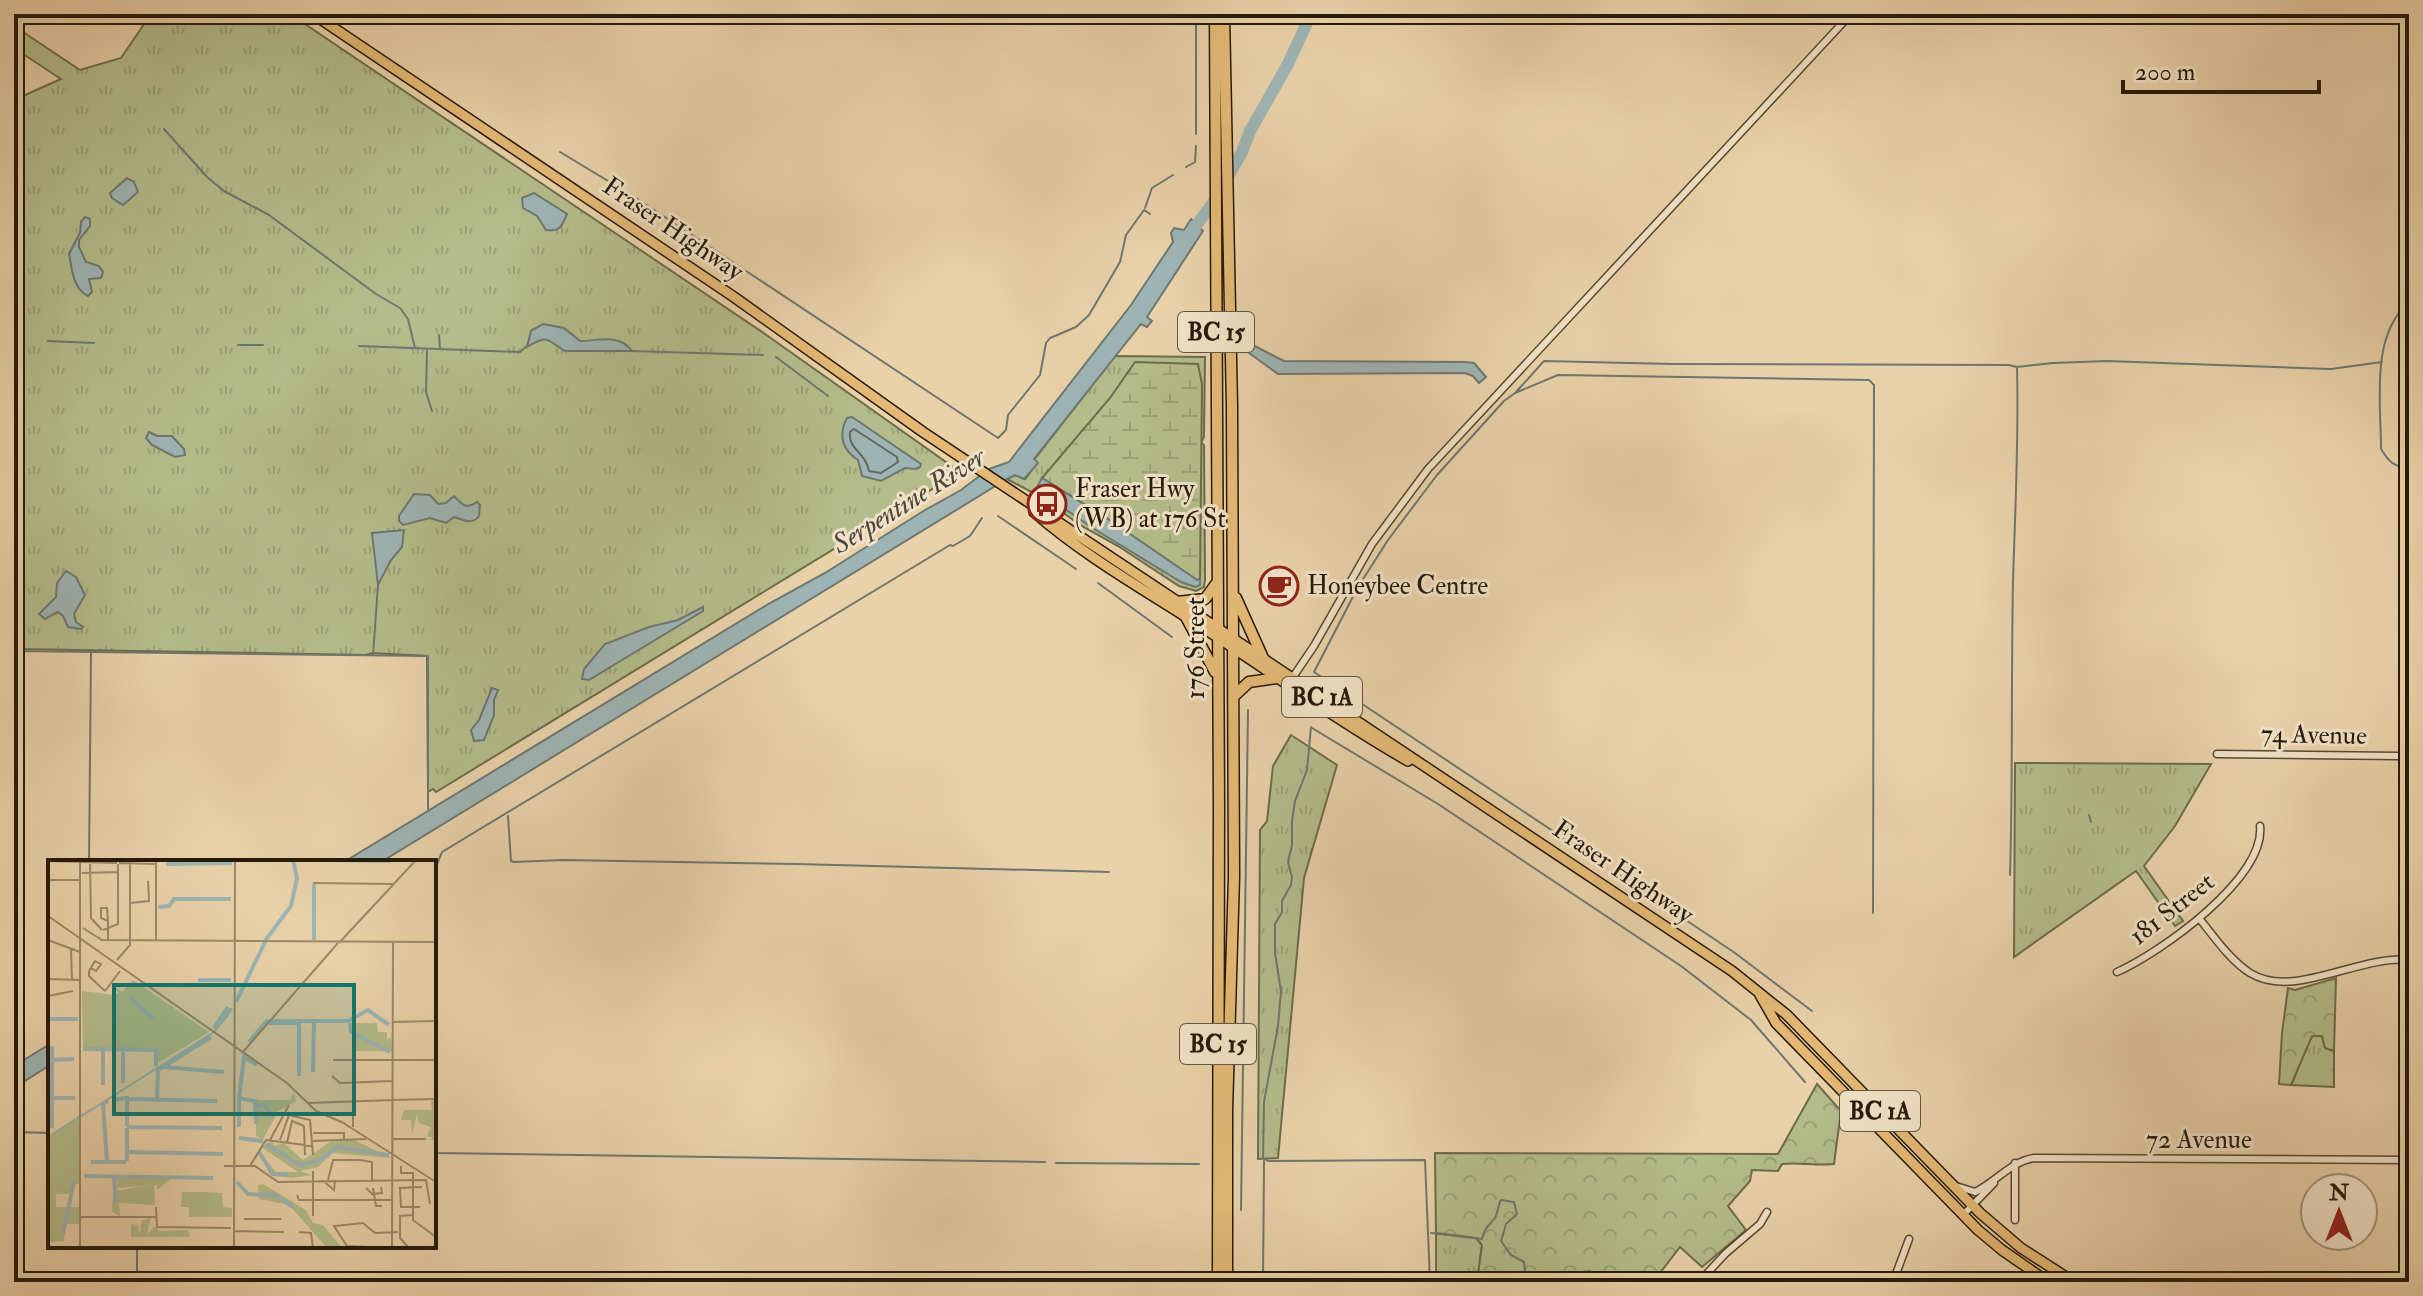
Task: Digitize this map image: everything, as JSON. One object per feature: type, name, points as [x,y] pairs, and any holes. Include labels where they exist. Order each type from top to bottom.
[{"type":"highway","name":"176 Street","points":[[1215,14],[1218,1282]]},
{"type":"highway","name":"176 Street","points":[[1224,14],[1234,696]]},
{"type":"highway","points":[[1177,602],[1205,599],[1217,582]]},
{"type":"highway","points":[[1233,591],[1263,658]]},
{"type":"highway","points":[[1186,617],[1218,679]]},
{"type":"highway","points":[[1234,696],[1249,682],[1277,678]]},
{"type":"highway","name":"BC 15","points":[[1227,1282],[1234,696]]},
{"type":"main road","name":"Fraser Highway","points":[[313,14],[734,297],[975,466],[1177,602],[1277,678],[1370,739],[1471,797]]},
{"type":"main road","name":"Fraser Highway","points":[[1005,486],[1059,534],[1128,581],[1217,633]]},
{"type":"main road","name":"Fraser Highway","points":[[1233,644],[1293,677],[1751,985],[1787,1015],[2012,1242],[2074,1282]]},
{"type":"main road","points":[[1233,644],[1343,717],[1381,736]]},
{"type":"main road","name":"Fraser Highway","points":[[1751,985],[1776,1023],[1963,1215],[2002,1250],[2048,1282]]},
{"type":"street","points":[[1293,677],[1372,544],[1428,469],[1851,14]]},
{"type":"street","name":"74 Avenue","points":[[2217,754],[2398,756],[2409,761]]},
{"type":"street","name":"181 Street","points":[[2117,972],[2131,966],[2199,918],[2228,892],[2261,840],[2260,826]]},
{"type":"street","points":[[2199,918],[2238,963],[2254,975],[2269,980],[2298,982],[2360,964],[2409,960]]},
{"type":"street","name":"72 Avenue","points":[[2015,1163],[2034,1158],[2409,1160]]},
{"type":"street","points":[[1963,1215],[2015,1163]]},
{"type":"street","points":[[2015,1163],[2015,1220]]},
{"type":"street","points":[[1952,1184],[1975,1192],[1997,1180]]},
{"type":"street","points":[[1699,1282],[1726,1253],[1760,1224],[1767,1212]]},
{"type":"street","points":[[1893,1282],[1909,1239]]},
{"type":"green space","points":[[151,14],[290,14],[765,334],[960,472],[436,792],[433,789],[428,792],[427,656],[14,649],[14,100],[61,79],[14,48],[14,26],[80,70],[121,58]]},
{"type":"green space","points":[[1115,356],[1205,357],[1204,437],[1201,443],[1204,445],[1205,580],[1204,587],[1196,591],[1179,586],[1080,525],[1043,498],[1007,479],[1015,475],[1025,479],[1037,463],[1034,460]]},
{"type":"green space","points":[[1135,362],[1198,364],[1202,384],[1200,579],[1197,580],[1042,478],[1110,398]]},
{"type":"green space","points":[[1291,735],[1337,765],[1304,878],[1278,1158],[1258,1159],[1260,830],[1267,821],[1273,766]]},
{"type":"green space","points":[[2015,763],[2211,764],[2175,826],[2144,866],[2183,921],[2175,926],[2136,871],[2014,957]]},
{"type":"green space","points":[[2336,978],[2334,1051],[2325,1048],[2322,1036],[2312,1036],[2291,1085],[2279,1084],[2288,988],[2295,990]]},
{"type":"green space","points":[[2314,1035],[2322,1036],[2325,1048],[2334,1051],[2334,1087],[2291,1085]]},
{"type":"green space","points":[[1817,1084],[1841,1111],[1834,1164],[1782,1164],[1778,1171],[1752,1170],[1750,1181],[1728,1206],[1746,1230],[1702,1267],[1680,1247],[1653,1282],[1477,1282],[1482,1245],[1476,1238],[1436,1233],[1435,1153],[1778,1154]]},
{"type":"green space","points":[[1436,1233],[1476,1237],[1482,1245],[1477,1282],[1436,1282]]},
{"type":"water","points":[[127,178],[134,182],[138,192],[123,205],[110,193]]},
{"type":"water","points":[[534,193],[567,214],[557,229],[546,230],[537,216],[523,208],[522,198]]},
{"type":"water","points":[[85,217],[90,219],[90,226],[79,240],[79,247],[86,262],[99,266],[103,272],[101,278],[89,279],[92,292],[88,296],[76,284],[69,254]]},
{"type":"water","points":[[1191,219],[1203,231],[1147,317],[1152,321],[1147,327],[1141,324],[1034,459],[1038,463],[1024,479],[1015,475],[1007,479],[384,860],[347,860],[770,603],[825,573],[961,490],[989,469],[1009,462],[1131,305],[1173,242],[1171,233],[1174,228],[1184,230]]},
{"type":"water","points":[[543,324],[564,328],[580,341],[615,340],[632,351],[565,351],[544,339],[527,347],[531,331]]},
{"type":"water","points":[[1245,341],[1284,361],[1465,362],[1474,363],[1486,377],[1479,383],[1465,373],[1278,374],[1245,350]]},
{"type":"water","points":[[852,417],[921,464],[920,467],[905,468],[881,481],[862,476],[858,460],[848,452],[843,442],[844,424],[847,418]]},
{"type":"water","points":[[149,432],[157,436],[172,436],[184,449],[185,455],[175,457],[152,445],[146,438]]},
{"type":"water","points":[[1042,478],[1197,580],[1200,579],[1200,585],[1195,587],[1181,582],[1091,527],[1036,489]]},
{"type":"water","points":[[414,494],[430,495],[438,504],[446,503],[454,496],[467,506],[477,502],[480,505],[479,516],[470,521],[454,517],[446,523],[430,518],[403,525],[399,516]]},
{"type":"water","points":[[404,530],[402,547],[378,585],[372,533]]},
{"type":"water","points":[[66,571],[76,577],[85,595],[74,614],[76,622],[83,627],[81,629],[68,627],[58,612],[45,619],[39,614],[56,597],[57,583]]},
{"type":"water","points":[[703,607],[703,611],[589,680],[582,679],[584,669],[605,644],[649,627],[678,620]]},
{"type":"water","points":[[492,688],[498,690],[494,715],[484,740],[474,741],[471,730],[479,720]]},
{"type":"water","points":[[48,1045],[48,1066],[14,1088],[14,1066]]},
{"type":"waterway","points":[[1196,14],[1196,134]]},
{"type":"waterway","name":"Serpentine River","points":[[1189,235],[1213,203],[1242,152],[1311,14]]},
{"type":"waterway","points":[[164,129],[207,177],[224,191],[269,215],[376,294],[400,308],[408,319],[415,348]]},
{"type":"waterway","points":[[1186,167],[1195,162],[1196,146]]},
{"type":"waterway","points":[[560,152],[633,196],[998,438],[1006,430],[1008,415],[1040,375],[1046,343],[1050,338],[1076,327],[1089,315],[1120,262],[1126,235],[1144,210],[1150,214]]},
{"type":"waterway","points":[[1145,208],[1152,188],[1173,175]]},
{"type":"waterway","points":[[2409,302],[2388,333],[2380,371],[2381,449],[2392,463],[2409,468]]},
{"type":"waterway","points":[[439,335],[440,349]]},
{"type":"waterway","points":[[48,341],[94,343]]},
{"type":"waterway","points":[[238,345],[263,345]]},
{"type":"waterway","points":[[359,346],[520,352],[528,345]]},
{"type":"waterway","points":[[427,350],[426,392],[432,411]]},
{"type":"waterway","points":[[631,351],[763,355]]},
{"type":"waterway","points":[[776,357],[828,396]]},
{"type":"waterway","points":[[1516,392],[1544,361],[2017,367],[2107,361],[2331,369],[2382,362]]},
{"type":"waterway","points":[[2010,875],[2017,368]]},
{"type":"waterway","points":[[1604,865],[1314,672],[1358,587],[1388,540],[1437,475],[1504,401],[1515,393],[1558,375],[1869,380],[1874,385],[1873,913]]},
{"type":"waterway","points":[[998,516],[1076,569]]},
{"type":"waterway","points":[[436,867],[442,852],[950,545],[970,536],[982,518]]},
{"type":"waterway","points":[[1098,583],[1172,637]]},
{"type":"waterway","points":[[373,655],[378,585]]},
{"type":"waterway","points":[[14,651],[428,656],[428,809]]},
{"type":"waterway","points":[[89,860],[91,653]]},
{"type":"waterway","points":[[1241,1210],[1248,710]]},
{"type":"waterway","points":[[1311,727],[1307,770],[1295,801],[1292,821],[1288,862],[1291,885],[1275,924],[1275,953],[1281,991],[1264,1102],[1263,1158],[1268,1161],[1425,1160],[1430,1282]]},
{"type":"waterway","points":[[1312,728],[1438,804],[1681,966],[1751,1020],[1805,1082]]},
{"type":"waterway","points":[[2089,815],[2091,822]]},
{"type":"waterway","points":[[508,816],[511,861],[514,862],[563,860],[1109,872]]},
{"type":"waterway","points":[[1613,871],[1735,953],[1812,1011]]},
{"type":"waterway","points":[[14,1132],[48,1133]]},
{"type":"waterway","points":[[436,1153],[1045,1162]]},
{"type":"waterway","points":[[1263,1282],[1264,1161]]},
{"type":"waterway","points":[[1056,1163],[1199,1164]]},
{"type":"waterway","points":[[1431,1233],[1482,1239],[1496,1216],[1501,1200],[1514,1202],[1517,1214],[1506,1224],[1501,1241],[1511,1255],[1524,1262],[1526,1282]]},
{"type":"waterway","points":[[137,1248],[137,1282]]},
{"type":"waterway","points":[[1573,1282],[1575,1273],[1590,1271]]},
{"type":"place","name":"Fraser Hwy (WB) at 176 St","points":[[1047,504]]},
{"type":"place","name":"Honeybee Centre","points":[[1279,586]]}]
